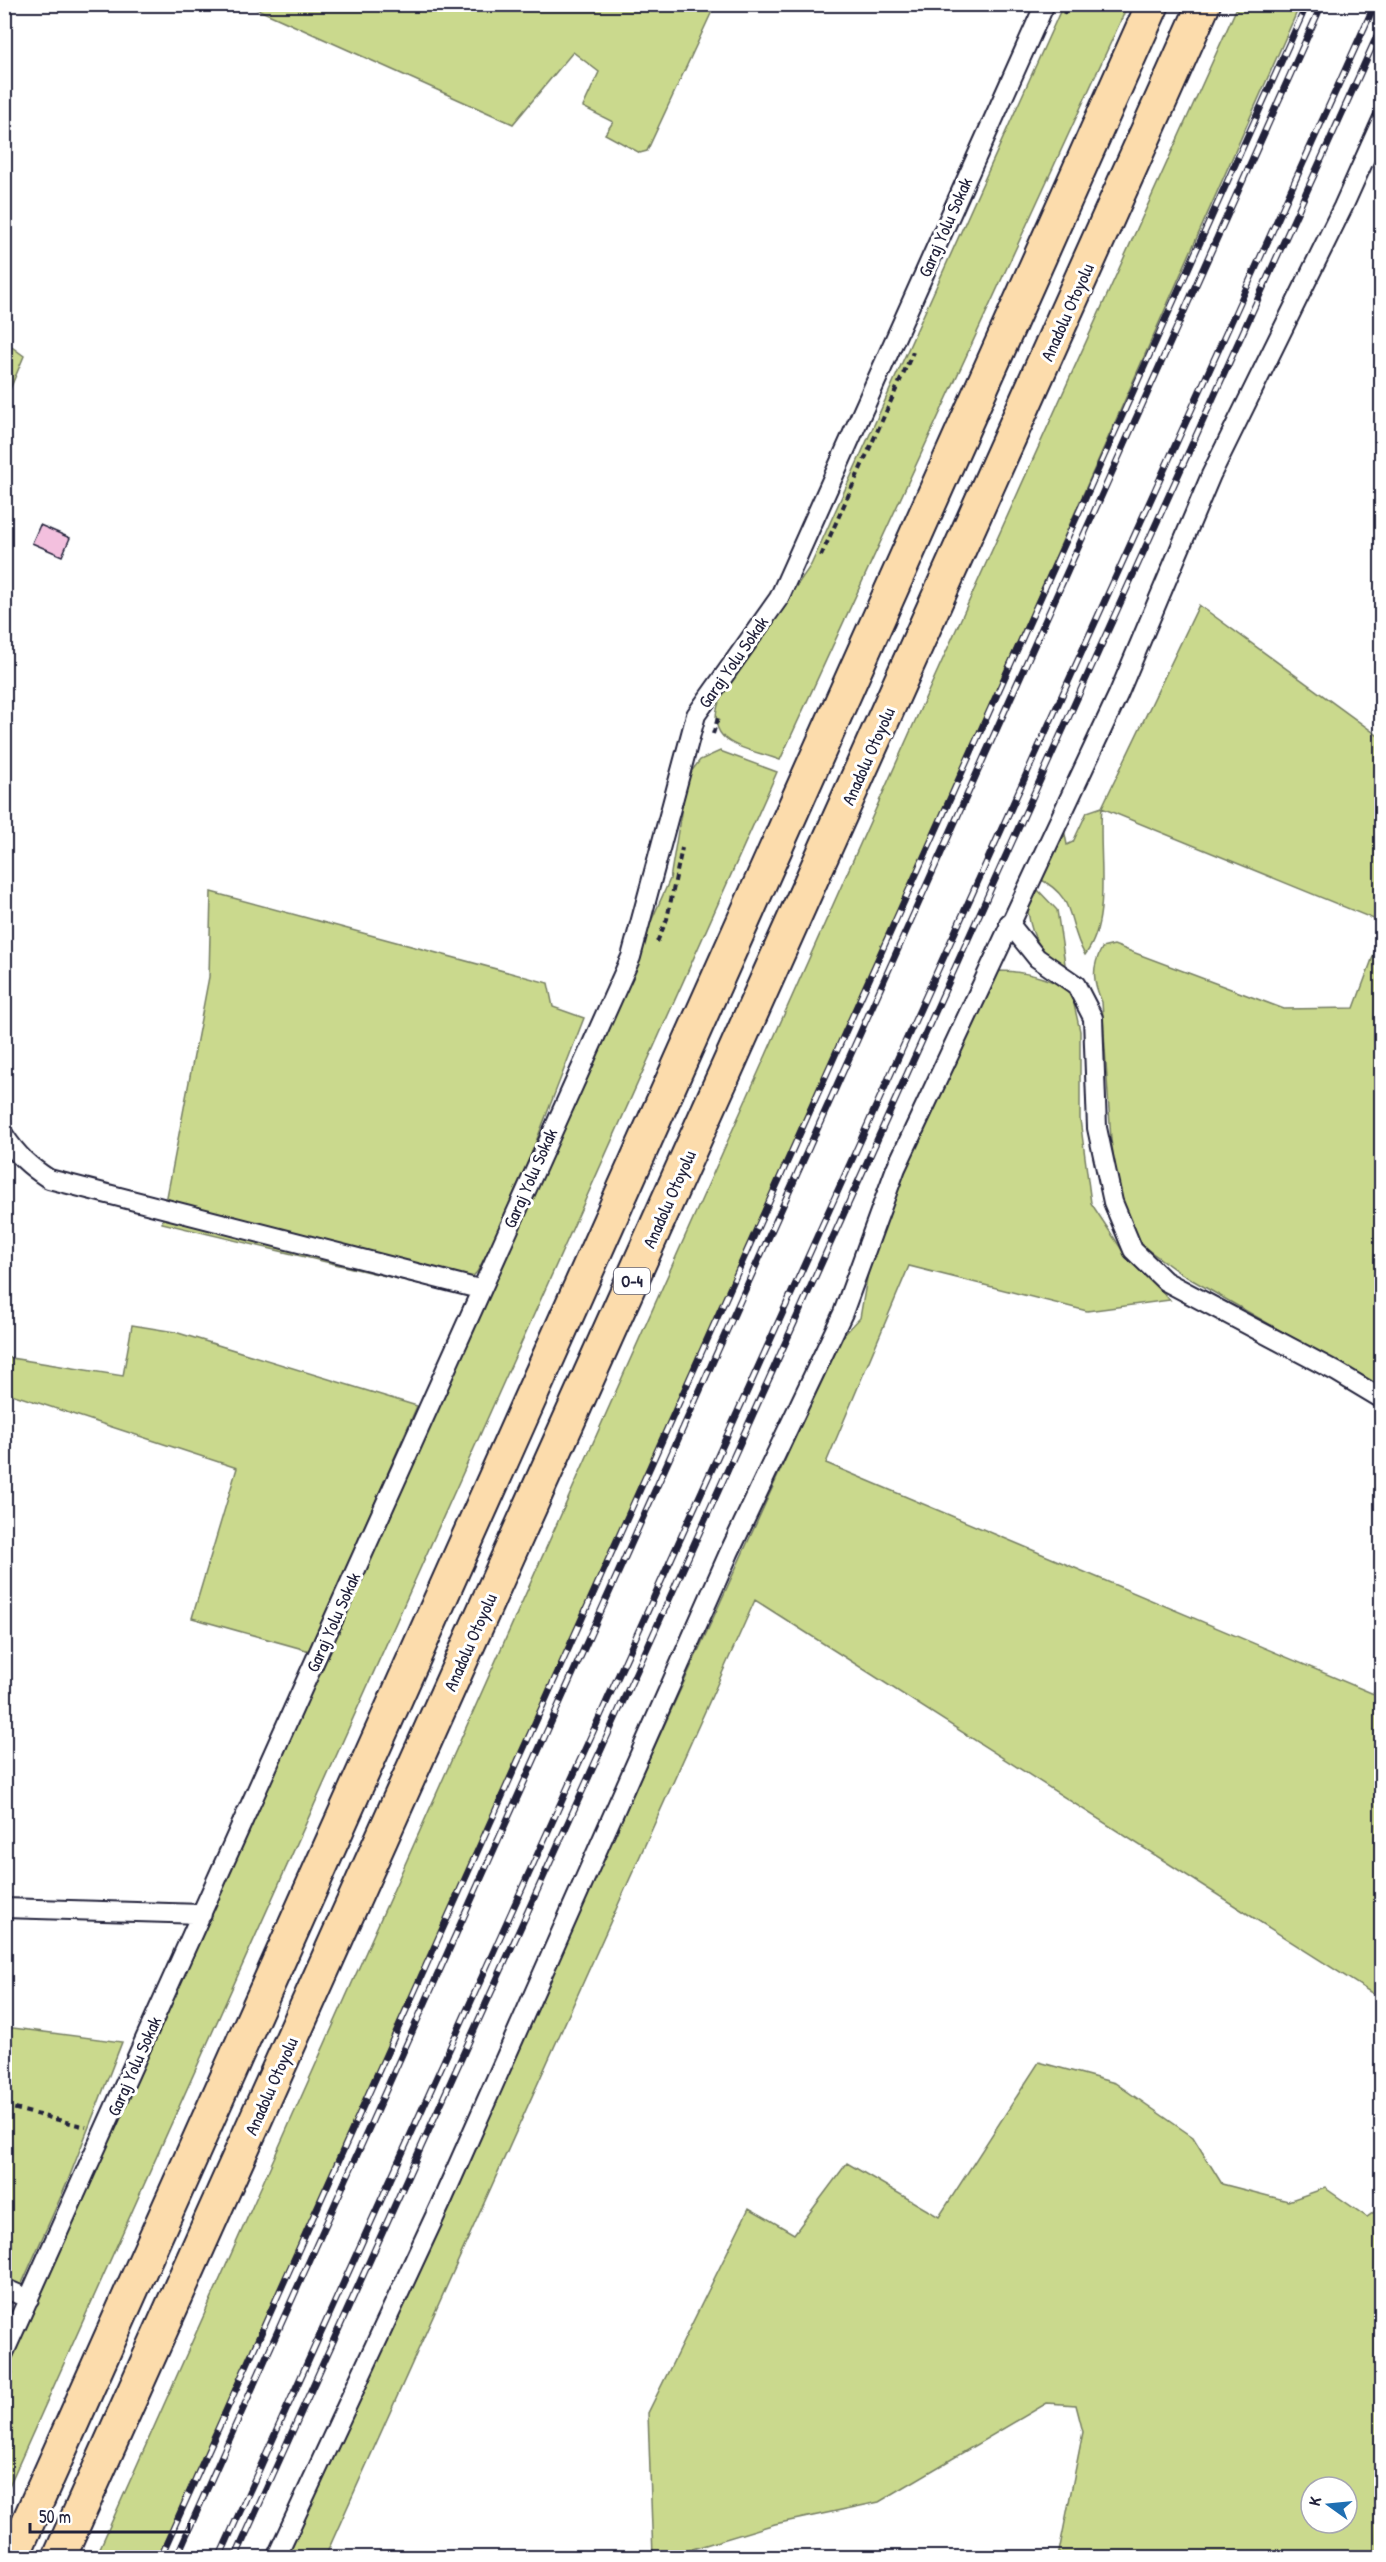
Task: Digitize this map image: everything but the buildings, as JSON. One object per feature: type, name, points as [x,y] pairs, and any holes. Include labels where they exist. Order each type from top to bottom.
[{"type":"highway","name":"O-4","points":[[12,2558],[1153,4]]},
{"type":"highway","name":"Anadolu Otoyolu","points":[[60,2558],[1204,4]]},
{"type":"street","name":"Garaj Yolu Sokak","points":[[4,2353],[414,1442],[479,1289],[631,957],[696,715],[778,598],[1045,4]]},
{"type":"street","points":[[276,2558],[442,2201],[729,1553],[843,1313],[896,1168],[1009,923],[1118,695],[1211,475],[1343,207],[1382,120]]},
{"type":"street","points":[[1009,923],[1037,958],[1076,985],[1094,1018],[1096,1128],[1113,1202],[1133,1250],[1166,1281],[1337,1372],[1382,1399]]},
{"type":"street","points":[[4,1135],[27,1165],[49,1179],[479,1289]]},
{"type":"street","points":[[4,1908],[202,1914]]},
{"type":"street","points":[[4,2288],[29,2300]]},
{"type":"path","points":[[4,2106],[105,2131]]},
{"type":"green space","points":[[248,5],[715,5],[647,151],[640,153],[605,134],[613,122],[583,107],[599,72],[573,52],[513,124]]},
{"type":"green space","points":[[1063,5],[1128,5],[780,760],[739,746],[728,741],[716,724],[722,694],[811,565]]},
{"type":"green space","points":[[1238,5],[1300,5],[979,729],[161,2557],[96,2557],[923,703]]},
{"type":"green space","points":[[5,342],[24,356],[5,401]]},
{"type":"green space","points":[[1199,605],[1381,738],[1381,922],[1102,808],[1102,884],[1099,923],[1094,940],[1085,955],[1065,902],[1051,886],[1038,878],[1065,834],[1067,845],[1073,842],[1087,812],[1102,807]]},
{"type":"green space","points":[[720,751],[777,772],[5,2495],[5,2367],[670,879],[687,777],[700,760]]},
{"type":"green space","points":[[1037,889],[1057,910],[1065,964],[1062,966],[1040,946],[1032,930],[1027,901]]},
{"type":"green space","points":[[211,892],[548,983],[553,1007],[584,1018],[509,1211],[477,1272],[457,1293],[162,1223],[209,977]]},
{"type":"green space","points":[[1381,935],[1381,1392],[1365,1379],[1180,1273],[1140,1244],[1121,1204],[1111,1140],[1102,1002],[1094,975],[1102,948],[1114,945],[1284,1009],[1354,1008]]},
{"type":"green space","points":[[998,971],[1036,976],[1071,991],[1080,1031],[1080,1119],[1091,1203],[1122,1250],[1170,1300],[1087,1311],[909,1266],[826,1463],[1381,1697],[1381,1999],[755,1600],[325,2557],[285,2558],[811,1403],[831,1343],[843,1336],[860,1318],[874,1238],[912,1135]]},
{"type":"green space","points":[[132,1325],[175,1332],[417,1406],[310,1651],[192,1618],[237,1468],[5,1392],[4,1357],[123,1376]]},
{"type":"green space","points":[[5,2027],[122,2042],[67,2183],[15,2299],[5,2294]]},
{"type":"green space","points":[[1039,2062],[1115,2083],[1193,2137],[1222,2184],[1288,2201],[1325,2188],[1367,2217],[1381,2207],[1382,2536],[1378,2557],[1058,2557],[1083,2432],[1076,2405],[1047,2403],[879,2502],[775,2524],[666,2557],[653,2557],[648,2413],[749,2208],[794,2234],[847,2163],[939,2217]]},
{"type":"railway","points":[[160,2558],[1307,4]]},
{"type":"railway","points":[[176,2558],[1322,4]]},
{"type":"railway","points":[[219,2558],[1375,4]]},
{"type":"railway","points":[[235,2558],[1382,25]]}]
